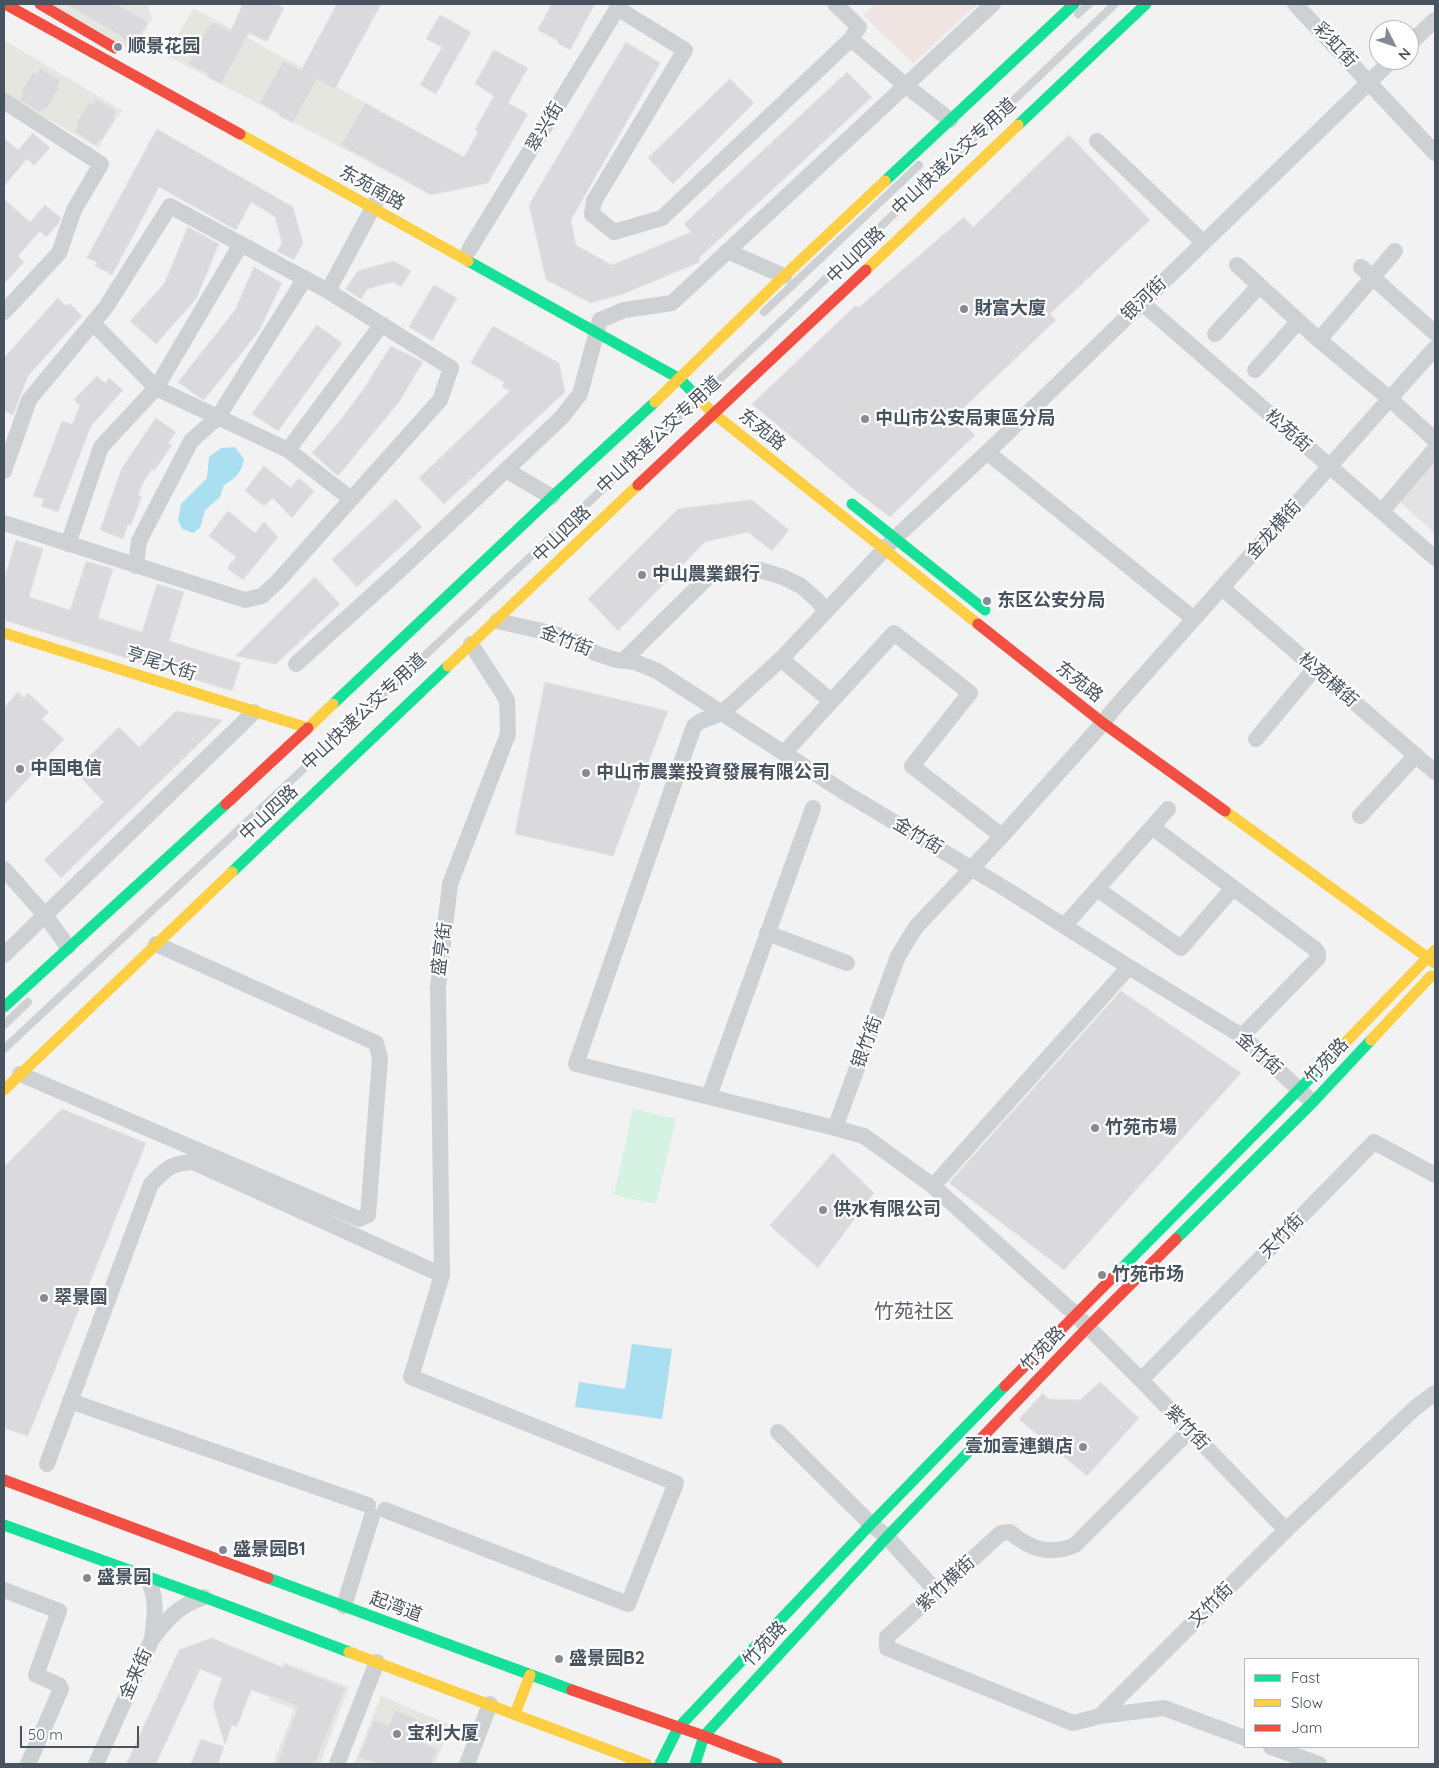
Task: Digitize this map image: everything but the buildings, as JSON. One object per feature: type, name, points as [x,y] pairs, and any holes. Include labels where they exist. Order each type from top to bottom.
[{"type":"street","name":"东苑南路","points":[[5,4],[596,323],[691,379],[729,407]]},
{"type":"street","points":[[40,4],[124,53]]},
{"type":"street","points":[[619,6],[685,50],[594,202],[592,214],[614,232],[662,218],[852,39],[859,27],[835,4]]},
{"type":"street","points":[[296,664],[400,570],[561,418],[580,394],[596,323],[624,310],[672,303],[993,4]]},
{"type":"street","name":"中山四路","points":[[4,1007],[308,728],[552,497],[691,379],[784,276],[1074,4]]},
{"type":"street","name":"中山四路","points":[[4,1090],[713,413],[729,407],[1146,4]]},
{"type":"street","name":"彩虹街","points":[[1295,4],[1435,153]]},
{"type":"street","name":"翠兴街","points":[[469,250],[619,6]]},
{"type":"street","points":[[1419,35],[1435,20]]},
{"type":"street","points":[[852,39],[905,85],[950,120]]},
{"type":"street","name":"银河街","points":[[722,713],[781,659],[889,544],[987,452],[1382,70]]},
{"type":"street","points":[[4,101],[101,164],[74,210],[59,254],[4,312]]},
{"type":"street","name":"东苑南路","points":[[259,131],[375,204],[469,250],[548,292]]},
{"type":"street","points":[[1097,141],[1203,242]]},
{"type":"street","points":[[328,291],[375,204]]},
{"type":"street","points":[[4,471],[29,400],[106,307],[170,206],[328,291],[451,368],[440,400],[278,581],[262,596],[245,600],[4,523]]},
{"type":"street","points":[[68,544],[101,447],[156,388],[241,244]]},
{"type":"street","points":[[1319,340],[1367,272],[1395,251]]},
{"type":"street","points":[[727,252],[784,276]]},
{"type":"street","points":[[1237,265],[1298,322],[1390,399],[1435,440]]},
{"type":"street","points":[[1367,272],[1435,333]]},
{"type":"street","points":[[136,566],[139,541],[191,440],[218,417],[305,278]]},
{"type":"street","points":[[1216,334],[1259,286]]},
{"type":"street","name":"松苑街","points":[[1141,302],[1435,558]]},
{"type":"street","points":[[1255,370],[1298,322]]},
{"type":"street","points":[[92,323],[156,388],[288,450],[352,499]]},
{"type":"street","name":"东苑南路","points":[[596,323],[616,329]]},
{"type":"street","points":[[288,450],[382,324]]},
{"type":"street","name":"金龙横街","points":[[1110,714],[1435,348]]},
{"type":"street","name":"东苑南路","points":[[691,379],[699,398],[713,413]]},
{"type":"street","name":"东苑路","points":[[713,413],[889,544],[1110,714],[1433,957]]},
{"type":"street","points":[[1382,511],[1435,450]]},
{"type":"street","points":[[987,452],[1194,619]]},
{"type":"street","points":[[506,470],[552,497]]},
{"type":"street","name":"东苑路","points":[[841,495],[889,544],[996,618]]},
{"type":"street","points":[[624,661],[709,576],[731,571],[760,570],[783,577],[801,586],[826,611]]},
{"type":"street","name":"松苑横街","points":[[1222,588],[1435,772]]},
{"type":"street","name":"金竹街","points":[[497,620],[555,634],[579,643],[596,653],[616,660],[635,662],[657,671],[844,792],[1242,1036],[1313,1102]]},
{"type":"street","name":"亨尾大街","points":[[4,633],[308,728]]},
{"type":"street","points":[[784,753],[894,633],[970,693],[912,766],[1002,836]]},
{"type":"street","name":"盛亨街","points":[[375,1510],[628,1604],[676,1483],[411,1376],[442,1275],[438,987],[450,884],[508,734],[507,700],[471,644]]},
{"type":"street","points":[[781,659],[831,701]]},
{"type":"street","points":[[1256,739],[1315,668]]},
{"type":"street","points":[[4,955],[254,712]]},
{"type":"street","points":[[722,713],[701,721],[694,726],[576,1064],[864,1136],[933,1186],[1088,1327]]},
{"type":"street","name":"银竹街","points":[[835,1128],[898,956],[916,927],[972,869],[1110,714]]},
{"type":"street","points":[[1360,816],[1416,755]]},
{"type":"street","points":[[709,1096],[813,808]]},
{"type":"street","points":[[1064,926],[1168,809]]},
{"type":"street","points":[[1152,827],[1318,953],[1318,958],[1242,1036]]},
{"type":"street","points":[[4,869],[68,947]]},
{"type":"street","points":[[1097,888],[1181,948],[1233,888]]},
{"type":"street","points":[[767,932],[847,963]]},
{"type":"street","points":[[20,1074],[359,1219],[368,1214],[380,1058],[376,1043],[156,944]]},
{"type":"street","name":"竹苑路","points":[[660,1764],[678,1728],[871,1524],[1075,1314],[1433,957]]},
{"type":"street","points":[[933,1186],[1129,967]]},
{"type":"street","name":"竹苑路","points":[[695,1764],[704,1736],[887,1537],[1088,1327],[1313,1102],[1435,972]]},
{"type":"street","name":"天竹街","points":[[1141,1380],[1374,1142],[1435,1175]]},
{"type":"street","points":[[47,1464],[152,1184],[167,1168],[180,1163],[193,1162],[442,1275]]},
{"type":"street","name":"紫竹街","points":[[1088,1327],[1286,1530]]},
{"type":"street","name":"文竹街","points":[[1100,1716],[1286,1530],[1415,1408],[1435,1393]]},
{"type":"street","points":[[70,1401],[375,1510],[344,1606]]},
{"type":"street","name":"紫竹横街","points":[[1100,1716],[1073,1723],[888,1648],[888,1638],[1001,1533],[1010,1532],[1022,1542],[1044,1551],[1062,1550],[1075,1545],[1190,1431]]},
{"type":"street","points":[[778,1432],[871,1524],[887,1537],[937,1592]]},
{"type":"street","name":"起湾道","points":[[4,1480],[530,1675],[704,1736],[777,1764]]},
{"type":"street","points":[[4,1525],[204,1597],[646,1764]]},
{"type":"street","name":"金来街","points":[[146,1576],[151,1584],[155,1600],[152,1639]]},
{"type":"street","points":[[4,1590],[59,1611],[36,1675],[59,1685],[61,1689],[28,1764]]},
{"type":"street","name":"金来街","points":[[96,1764],[152,1639],[164,1623],[180,1608],[204,1597]]},
{"type":"street","points":[[337,1764],[378,1662]]},
{"type":"street","points":[[515,1714],[530,1675]]},
{"type":"street","points":[[467,1764],[490,1704]]},
{"type":"street","points":[[1100,1716],[1164,1708],[1244,1738]]},
{"type":"street","points":[[1274,1748],[1319,1764]]},
{"type":"lane","points":[[1075,17],[1089,4]]},
{"type":"lane","name":"中山快速公交专用道","points":[[4,1049],[699,398],[691,379],[1115,4]]},
{"type":"lane","name":"中山快速公交专用道","points":[[761,314],[925,159]]},
{"type":"lane","points":[[308,728],[337,712]]},
{"type":"lane","points":[[4,1024],[33,997]]},
{"type":"shaded area","points":[[50,4],[148,4],[152,19],[133,52]]},
{"type":"shaded area","points":[[874,4],[978,4],[913,64],[863,15]]},
{"type":"shaded area","points":[[194,8],[445,147],[444,163],[464,157],[478,132],[475,130],[494,95],[528,114],[488,183],[431,195],[166,55]]},
{"type":"shaded area","points":[[4,40],[122,110],[98,148],[4,93]]},
{"type":"shaded area","points":[[1435,461],[1435,534],[1399,501]]},
{"type":"shaded area","points":[[283,1662],[349,1687],[320,1764],[273,1764],[294,1709],[269,1700]]},
{"type":"shaded area","name":"宝利大厦","points":[[381,1696],[451,1725],[435,1764],[354,1764]]},
{"type":"green space","points":[[633,1109],[676,1119],[656,1204],[614,1195]]},
{"type":"water","points":[[235,447],[244,459],[240,471],[224,485],[220,497],[205,510],[200,528],[193,533],[182,529],[178,520],[181,504],[207,478],[209,457],[221,448]]},
{"type":"water","points":[[632,1344],[672,1349],[662,1419],[575,1407],[579,1382],[625,1389]]},
{"type":"traffic: fast","points":[[885,181],[1074,4]]},
{"type":"traffic: fast","points":[[1018,125],[1146,4]]},
{"type":"traffic: fast","points":[[468,261],[680,379],[699,399]]},
{"type":"traffic: fast","points":[[333,704],[655,402]]},
{"type":"traffic: fast","points":[[852,504],[985,610]]},
{"type":"traffic: fast","points":[[232,872],[448,666]]},
{"type":"traffic: fast","points":[[4,1007],[226,804]]},
{"type":"traffic: fast","points":[[1176,1239],[1313,1102],[1371,1040]]},
{"type":"traffic: fast","points":[[1119,1271],[1340,1048]]},
{"type":"traffic: fast","points":[[660,1764],[678,1728],[1005,1386]]},
{"type":"traffic: fast","points":[[695,1764],[704,1736],[887,1537],[972,1448]]},
{"type":"traffic: fast","points":[[4,1525],[204,1597],[349,1652]]},
{"type":"traffic: fast","points":[[268,1578],[572,1690]]},
{"type":"traffic: slow","points":[[866,270],[1018,125]]},
{"type":"traffic: slow","points":[[240,134],[468,261]]},
{"type":"traffic: slow","points":[[655,402],[885,181]]},
{"type":"traffic: slow","points":[[699,399],[713,413],[978,624]]},
{"type":"traffic: slow","points":[[448,666],[638,485]]},
{"type":"traffic: slow","points":[[4,633],[308,728],[333,704]]},
{"type":"traffic: slow","points":[[1225,811],[1435,963]]},
{"type":"traffic: slow","points":[[4,1090],[232,872]]},
{"type":"traffic: slow","points":[[1340,1048],[1435,950]]},
{"type":"traffic: slow","points":[[1371,1040],[1431,976]]},
{"type":"traffic: slow","points":[[349,1652],[646,1764]]},
{"type":"traffic: slow","points":[[515,1714],[530,1675]]},
{"type":"traffic: jam","points":[[5,4],[240,134]]},
{"type":"traffic: jam","points":[[40,4],[115,48]]},
{"type":"traffic: jam","points":[[638,485],[866,270]]},
{"type":"traffic: jam","points":[[978,624],[1103,723],[1225,811]]},
{"type":"traffic: jam","points":[[226,804],[308,728]]},
{"type":"traffic: jam","points":[[972,1448],[1088,1327],[1176,1239]]},
{"type":"traffic: jam","points":[[1005,1386],[1119,1271]]},
{"type":"traffic: jam","points":[[4,1480],[268,1578]]},
{"type":"traffic: jam","points":[[572,1690],[704,1736],[777,1764]]},
{"type":"place","name":"顺景花园","points":[[118,47]]},
{"type":"place","name":"財富大廈","points":[[964,309]]},
{"type":"place","name":"中山市公安局東區分局","points":[[865,419]]},
{"type":"place","name":"中山農業銀行","points":[[642,575]]},
{"type":"place","name":"东区公安分局","points":[[987,601]]},
{"type":"place","name":"中国电信","points":[[20,769]]},
{"type":"place","name":"中山市農業投資發展有限公司","points":[[586,773]]},
{"type":"place","name":"竹苑市場","points":[[1095,1128]]},
{"type":"place","name":"供水有限公司","points":[[823,1210]]},
{"type":"place","name":"竹苑市场","points":[[1102,1275]]},
{"type":"place","name":"翠景園","points":[[44,1298]]},
{"type":"place","name":"壹加壹連鎖店","points":[[1083,1447]]},
{"type":"place","name":"盛景园B1","points":[[223,1550]]},
{"type":"place","name":"盛景园","points":[[87,1578]]},
{"type":"place","name":"盛景园B2","points":[[559,1659]]},
{"type":"place","name":"宝利大厦","points":[[397,1734]]},
{"type":"district","name":"竹苑社区","points":[[914,1312]]}]
